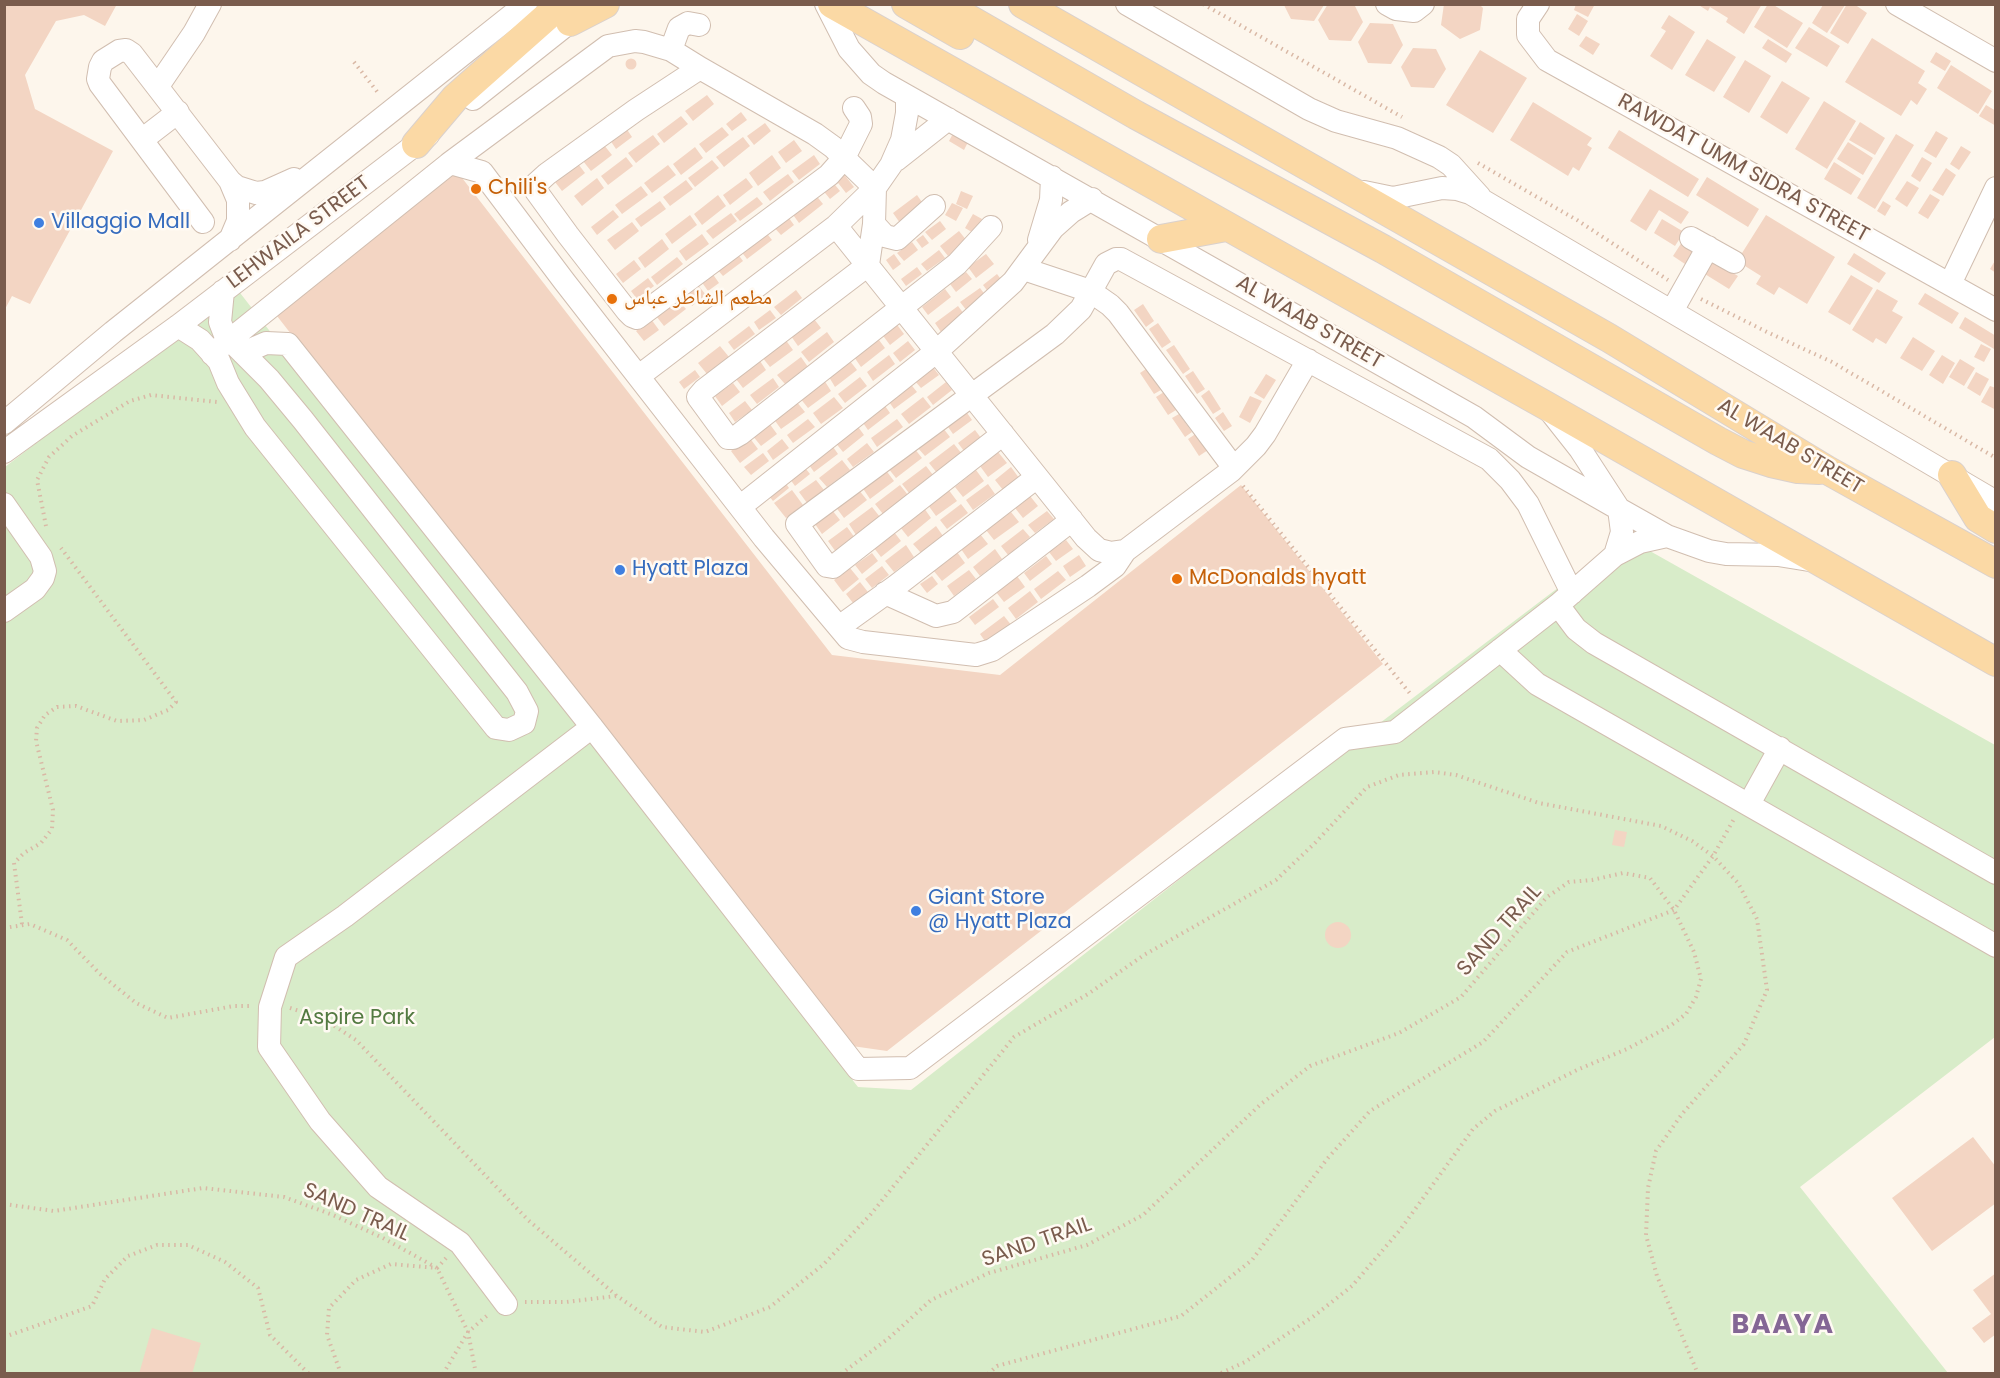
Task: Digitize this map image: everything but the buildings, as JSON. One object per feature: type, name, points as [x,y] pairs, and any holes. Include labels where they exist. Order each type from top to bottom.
[{"type":"main road","points":[[416,144],[455,98],[573,10],[605,4]]},
{"type":"main road","name":"AL WAAB STREET","points":[[832,4],[1545,405],[1995,662]]},
{"type":"main road","points":[[906,4],[1311,231],[1357,246],[1383,249]]},
{"type":"main road","points":[[943,4],[1137,115],[1383,249],[1743,454],[1771,464],[1798,469],[1827,470]]},
{"type":"main road","name":"AL WAAB STREET","points":[[1023,4],[1609,338],[1827,470],[1995,564]]},
{"type":"main road","points":[[1161,238],[1226,227]]},
{"type":"main road","points":[[1952,475],[1978,518],[1995,529]]},
{"type":"street","points":[[158,86],[194,33],[210,4]]},
{"type":"street","name":"LEHWAILA STREET","points":[[4,423],[112,332],[526,4]]},
{"type":"street","name":"AL WAAB STREET","points":[[826,4],[841,35],[859,62],[877,78],[907,97],[1092,199],[1474,417],[1528,457],[1667,536],[1709,551],[1726,554],[1797,557],[1833,568]]},
{"type":"street","points":[[1127,4],[1309,109],[1336,121],[1382,133],[1412,144],[1439,157],[1451,165],[1483,200]]},
{"type":"street","points":[[1387,4],[1396,9],[1414,12],[1423,4]]},
{"type":"street","name":"RAWDAT UMM SIDRA STREET","points":[[1538,4],[1528,19],[1528,36],[1547,60],[1995,310]]},
{"type":"street","points":[[1896,4],[1995,61]]},
{"type":"street","points":[[671,50],[679,28],[688,23],[699,25]]},
{"type":"street","points":[[236,346],[450,163],[608,46],[635,41],[671,50],[815,134],[875,188],[868,265],[704,390],[698,397],[728,438],[740,434],[957,264],[991,227]]},
{"type":"street","points":[[203,222],[100,84],[99,67],[113,54],[119,51],[132,54],[230,181],[238,200],[238,221],[230,240]]},
{"type":"street","points":[[700,68],[636,110],[536,184],[536,191],[568,235],[627,310],[637,318],[829,175],[844,158],[861,124],[860,117],[854,108]]},
{"type":"street","points":[[639,376],[836,226],[875,188],[900,147],[906,126],[907,97]]},
{"type":"street","points":[[142,139],[177,111]]},
{"type":"street","points":[[891,165],[948,119]]},
{"type":"street","points":[[482,172],[489,136]]},
{"type":"street","name":"LEHWAILA STREET","points":[[4,452],[178,326],[416,144]]},
{"type":"street","points":[[1412,144],[1430,168],[1432,176],[1428,191]]},
{"type":"street","points":[[450,163],[482,172],[777,554],[848,638],[863,642],[976,655],[992,650],[1115,566],[1125,551],[1233,470],[1265,434],[1308,360]]},
{"type":"street","points":[[230,181],[246,192],[256,193],[265,192],[285,182],[312,175]]},
{"type":"street","points":[[1036,250],[1051,200],[1052,177]]},
{"type":"street","points":[[1342,186],[1393,198],[1442,188],[1470,193],[1995,501]]},
{"type":"street","points":[[1950,284],[1995,188]]},
{"type":"street","points":[[741,506],[937,351],[1013,282],[1062,220],[1092,199]]},
{"type":"street","points":[[873,224],[885,236],[897,239],[934,206]]},
{"type":"street","points":[[836,226],[1086,538],[1099,549],[1111,553],[1125,551]]},
{"type":"street","points":[[546,255],[568,235]]},
{"type":"street","points":[[1672,311],[1684,290],[1700,242],[1734,262]]},
{"type":"street","points":[[1003,434],[833,567],[826,566],[796,524],[1068,323],[1081,309],[1106,264],[1121,259],[1489,459],[1528,504],[1576,629],[1594,643],[1995,873]]},
{"type":"street","points":[[1024,269],[1090,291],[1101,297],[1118,313],[1233,470]]},
{"type":"street","points":[[178,326],[200,340],[219,361],[228,383],[255,427],[496,728],[509,730],[524,723],[527,711],[518,692],[303,420],[269,379],[236,346],[220,322],[223,291]]},
{"type":"street","points":[[112,332],[133,359]]},
{"type":"street","points":[[212,354],[236,346],[266,343],[288,344],[592,727],[858,1069],[910,1068],[1345,739],[1395,732],[1565,599],[1616,555],[1640,542],[1667,536]]},
{"type":"street","points":[[1545,405],[1585,457],[1619,509],[1622,532],[1616,555]]},
{"type":"street","points":[[838,627],[1037,477]]},
{"type":"street","points":[[4,611],[35,589],[43,578],[44,563],[32,543],[8,518]]},
{"type":"street","points":[[885,593],[936,616],[953,612],[1072,520]]},
{"type":"street","points":[[926,649],[936,616]]},
{"type":"street","points":[[1500,650],[1537,684],[1995,946]]},
{"type":"street","points":[[506,1304],[460,1243],[378,1187],[320,1121],[269,1047],[270,1007],[286,957],[345,916],[592,727]]},
{"type":"street","points":[[1749,804],[1779,748]]},
{"type":"path","points":[[1203,4],[1406,119]]},
{"type":"path","points":[[354,62],[392,111]]},
{"type":"path","points":[[1469,157],[1577,220],[1684,290],[1767,333],[1832,362],[1995,458]]},
{"type":"path","points":[[32,543],[47,530],[37,480],[49,457],[72,436],[130,401],[151,395],[241,405]]},
{"type":"path","points":[[1233,470],[1423,710]]},
{"type":"path","points":[[22,924],[14,863],[24,853],[41,843],[52,829],[53,810],[36,741],[37,728],[45,715],[57,707],[76,706],[117,721],[144,720],[168,710],[177,702],[58,544]]},
{"type":"path","points":[[988,1374],[997,1366],[1181,1316],[1252,1260],[1327,1159],[1370,1112],[1483,1042],[1567,952],[1674,910],[1713,856],[1735,818],[1749,804]]},
{"type":"path","points":[[1698,1374],[1654,1266],[1646,1234],[1648,1188],[1656,1150],[1682,1114],[1744,1044],[1767,990],[1758,919],[1738,883],[1713,856]]},
{"type":"path","name":"SAND TRAIL","points":[[841,1374],[889,1338],[931,1300],[989,1274],[1087,1245],[1143,1215],[1261,1104],[1310,1066],[1399,1033],[1461,997],[1547,897],[1569,882],[1592,880],[1623,873],[1650,878],[1674,910],[1694,952],[1701,979],[1696,997],[1686,1014],[1670,1026],[1627,1048],[1495,1110],[1473,1129],[1400,1230],[1352,1286],[1314,1316],[1245,1362],[1219,1374]]},
{"type":"path","name":"SAND TRAIL","points":[[4,1204],[54,1210],[203,1188],[284,1197],[333,1215],[383,1238],[437,1268]]},
{"type":"path","points":[[437,1268],[460,1243]]},
{"type":"path","points":[[4,1337],[92,1306],[105,1280],[128,1256],[157,1245],[188,1245],[225,1262],[258,1288],[270,1335],[309,1374]]},
{"type":"path","points":[[341,1374],[327,1335],[329,1308],[356,1280],[390,1264],[437,1268]]},
{"type":"path","points":[[437,1268],[468,1332],[476,1374]]},
{"type":"green space","name":"Aspire Park","points":[[237,289],[858,1087],[911,1090],[1347,748],[1625,537],[1995,745],[1995,1037],[1800,1187],[1948,1373],[5,1374],[5,467]]},
{"type":"place","name":"Chili's","points":[[476,189]]},
{"type":"place","name":"Villaggio Mall","points":[[39,223]]},
{"type":"place","name":"مطعم الشاطر عباس","points":[[612,299]]},
{"type":"place","name":"Hyatt Plaza","points":[[620,570]]},
{"type":"place","name":"McDonalds hyatt","points":[[1177,579]]},
{"type":"place","name":"Giant Store @ Hyatt Plaza","points":[[916,911]]},
{"type":"district","name":"BAAYA","points":[[1783,1326]]}]
